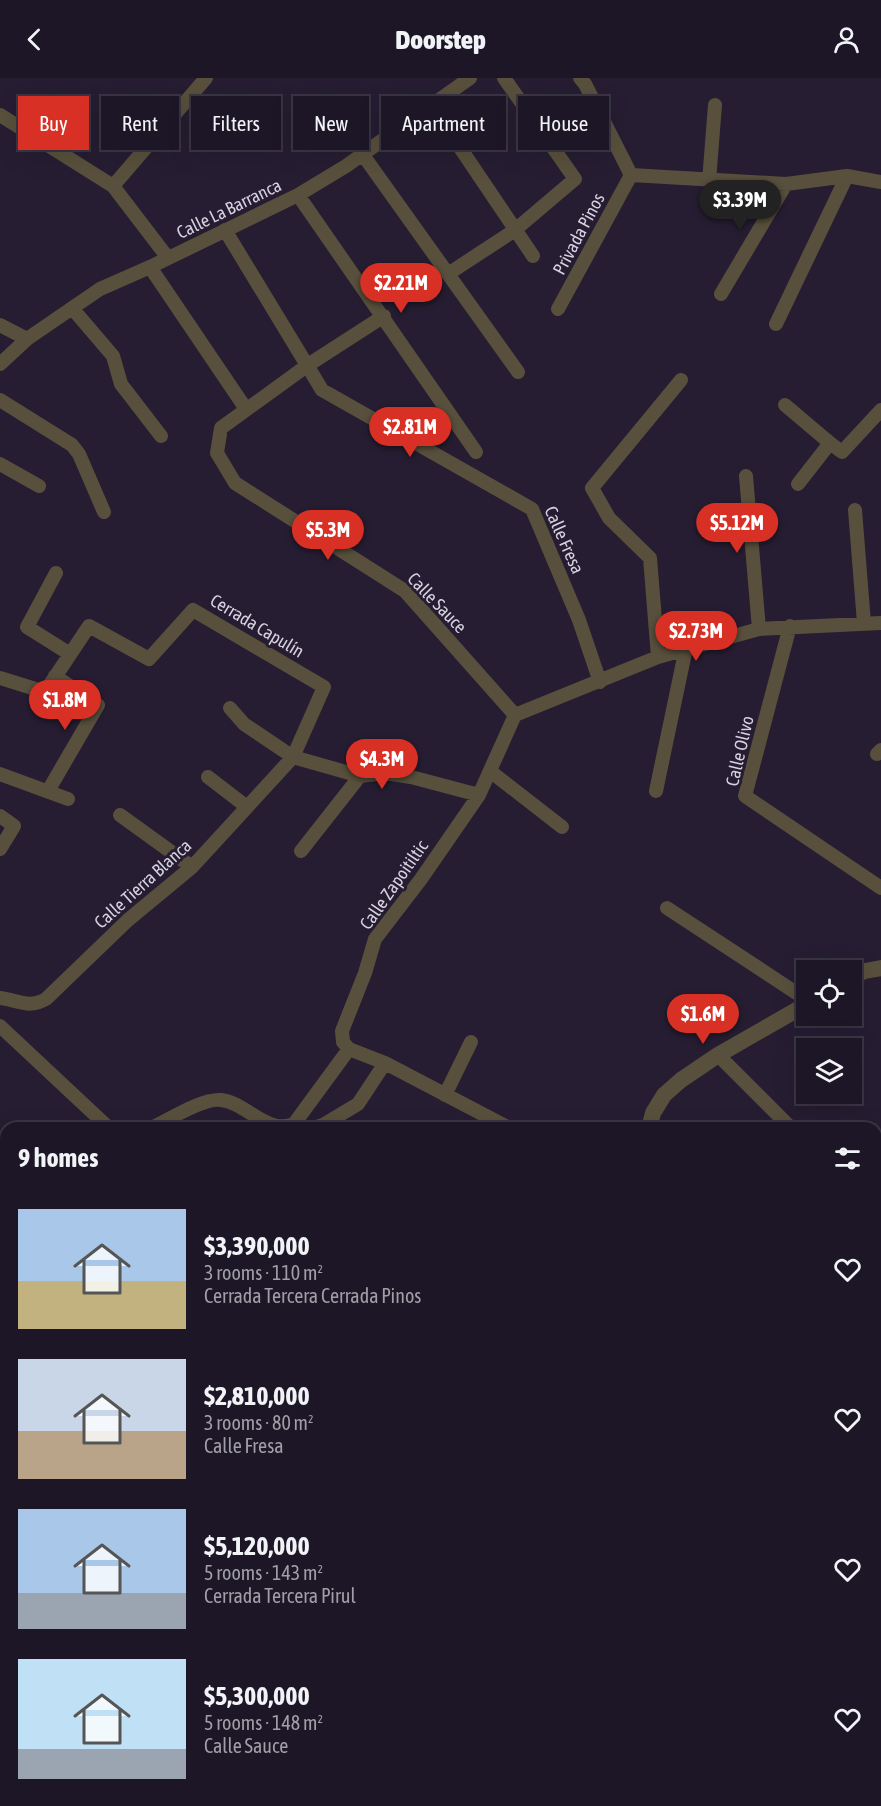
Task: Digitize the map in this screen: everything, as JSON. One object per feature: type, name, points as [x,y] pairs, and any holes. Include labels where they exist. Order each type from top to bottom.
[{"type":"street","points":[[113,186],[206,78]]},
{"type":"street","name":"Calle La Barranca","points":[[446,96],[470,78]]},
{"type":"street","points":[[448,274],[516,230],[575,179],[504,78]]},
{"type":"street","points":[[580,78],[631,175],[786,184],[847,176],[881,182]]},
{"type":"street","points":[[709,181],[715,105]]},
{"type":"street","points":[[0,115],[113,186],[168,258]]},
{"type":"street","name":"Calle La Barranca","points":[[0,364],[27,339],[100,289],[298,195],[381,142]]},
{"type":"street","points":[[462,150],[533,256]]},
{"type":"street","points":[[363,155],[518,372]]},
{"type":"street","name":"Privada Pinos","points":[[558,309],[631,175]]},
{"type":"street","points":[[777,324],[847,176]]},
{"type":"street","points":[[721,294],[786,184]]},
{"type":"street","points":[[298,195],[384,316],[476,452]]},
{"type":"street","name":"Calle Fresa","points":[[225,230],[322,390],[532,509],[579,620],[600,682]]},
{"type":"street","points":[[150,267],[246,409]]},
{"type":"street","points":[[72,308],[113,356],[122,384],[161,436]]},
{"type":"street","name":"Calle Sauce","points":[[384,316],[308,365],[221,428],[217,453],[235,483],[405,591],[515,715]]},
{"type":"street","points":[[0,325],[27,339]]},
{"type":"street","points":[[658,657],[650,558],[609,519],[592,488],[681,380]]},
{"type":"street","points":[[0,400],[72,445],[79,454],[104,512]]},
{"type":"street","points":[[785,405],[842,452],[881,410]]},
{"type":"street","points":[[798,484],[830,443]]},
{"type":"street","points":[[0,464],[39,486]]},
{"type":"street","points":[[746,476],[759,629]]},
{"type":"street","points":[[855,510],[864,623]]},
{"type":"street","points":[[56,573],[27,627],[70,654]]},
{"type":"street","name":"Cerrada Capulín","points":[[0,678],[45,692],[89,626],[149,659],[193,610],[324,687]]},
{"type":"street","points":[[515,715],[658,657],[759,629],[881,623]]},
{"type":"street","name":"Calle Olivo","points":[[790,626],[745,796],[881,888]]},
{"type":"street","points":[[656,792],[686,648]]},
{"type":"street","points":[[48,791],[98,705],[55,676]]},
{"type":"street","name":"Calle Tierra Blanca","points":[[0,998],[23,1004],[37,1004],[46,999],[128,920],[192,867],[293,757],[324,687]]},
{"type":"street","points":[[230,708],[244,724],[293,757],[360,776],[385,773],[411,777],[479,795]]},
{"type":"street","name":"Calle Zapoitiltic","points":[[349,1050],[343,1042],[342,1031],[365,973],[375,939],[421,879],[479,795],[515,715]]},
{"type":"street","points":[[490,771],[562,827]]},
{"type":"street","points":[[0,774],[68,799]]},
{"type":"street","points":[[301,851],[360,776]]},
{"type":"street","points":[[208,777],[248,807]]},
{"type":"street","points":[[120,815],[192,867]]},
{"type":"street","points":[[0,816],[14,826],[0,849]]},
{"type":"street","points":[[667,908],[796,995]]},
{"type":"street","points":[[862,972],[881,968]]},
{"type":"street","points":[[651,1122],[653,1113],[664,1095],[681,1080],[796,1009]]},
{"type":"street","points":[[0,1026],[103,1122]]},
{"type":"street","points":[[446,1095],[471,1042]]},
{"type":"street","points":[[295,1122],[349,1050],[385,1063],[498,1122]]},
{"type":"street","points":[[718,1055],[786,1122]]},
{"type":"street","points":[[328,1122],[357,1104],[385,1063]]},
{"type":"street","points":[[164,1122],[210,1101],[221,1100],[234,1103],[267,1122]]}]
